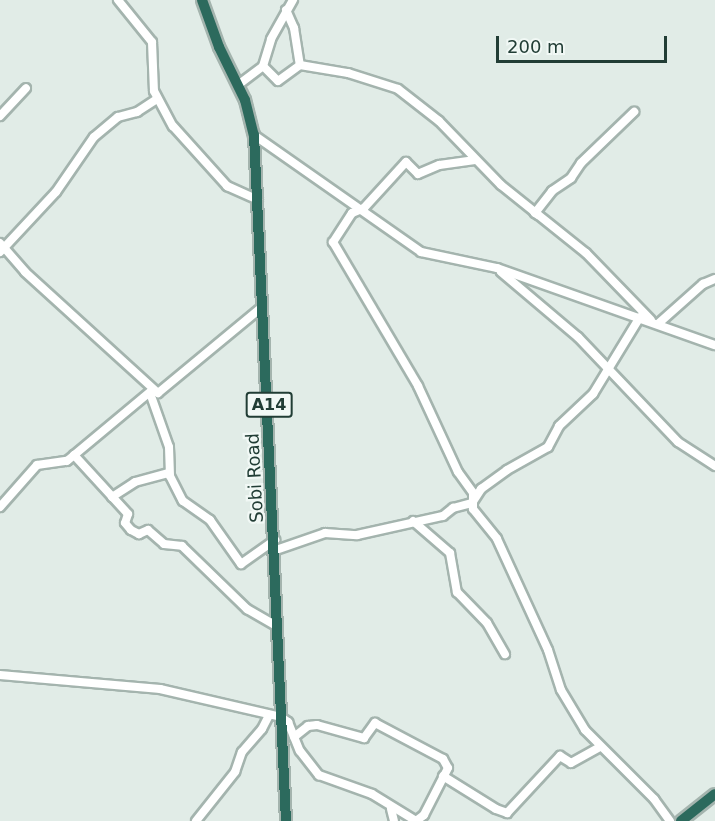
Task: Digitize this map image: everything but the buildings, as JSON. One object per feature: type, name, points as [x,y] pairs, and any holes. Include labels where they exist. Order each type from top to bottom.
[{"type":"highway","name":"Sobi Road","points":[[202,0],[238,85],[254,135],[276,545],[277,626],[286,821]]},
{"type":"highway","points":[[681,821],[715,794]]},
{"type":"highway","points":[[692,821],[715,802]]},
{"type":"street","points":[[118,0],[152,42],[152,84],[157,99],[173,126],[227,186],[258,200]]},
{"type":"street","points":[[238,85],[263,66],[271,39],[293,0]]},
{"type":"street","points":[[286,10],[294,28],[300,65]]},
{"type":"street","points":[[263,66],[278,81],[300,65],[348,73],[398,89],[439,121],[475,160],[535,213],[586,253],[618,289],[655,322]]},
{"type":"street","points":[[0,116],[26,88]]},
{"type":"street","points":[[157,99],[137,112],[118,117],[94,137],[56,192],[1,248],[151,391],[158,393],[264,305]]},
{"type":"street","points":[[535,213],[552,191],[571,178],[581,163],[634,112]]},
{"type":"street","points":[[254,135],[421,252],[497,268],[715,345]]},
{"type":"street","points":[[475,160],[439,165],[418,174],[406,162],[360,209],[333,242],[418,386],[458,472],[473,493],[472,503],[497,539],[548,650],[561,690],[600,747],[654,799],[670,821]]},
{"type":"street","points":[[497,268],[578,337],[608,372],[678,442],[715,466]]},
{"type":"street","points":[[655,322],[703,284],[715,279]]},
{"type":"street","points":[[613,308],[618,289]]},
{"type":"street","points":[[151,391],[169,447],[169,474],[183,501],[210,520],[241,564],[276,545],[325,532],[357,536],[413,521],[443,516],[472,503],[481,489],[507,470],[548,447],[559,426],[593,394],[640,317]]},
{"type":"street","points":[[0,507],[37,465],[45,461],[63,463],[74,456],[151,391]]},
{"type":"street","points":[[74,456],[128,514],[125,523],[131,530],[139,534],[148,530],[164,543],[182,546],[247,609],[277,626]]},
{"type":"street","points":[[112,497],[135,482],[169,474]]},
{"type":"street","points":[[413,521],[450,553],[457,592],[487,623],[505,654]]},
{"type":"street","points":[[0,675],[160,689],[282,717],[288,722],[294,737],[304,758],[319,775],[372,794],[391,809],[416,821],[424,815],[448,765],[443,759],[380,724],[371,724],[363,738],[318,725],[308,726],[294,737]]},
{"type":"street","points":[[196,821],[235,772],[242,752],[262,729],[269,715]]},
{"type":"street","points":[[443,776],[507,813],[560,756],[571,763],[600,747]]},
{"type":"street","points":[[391,809],[394,821]]}]
